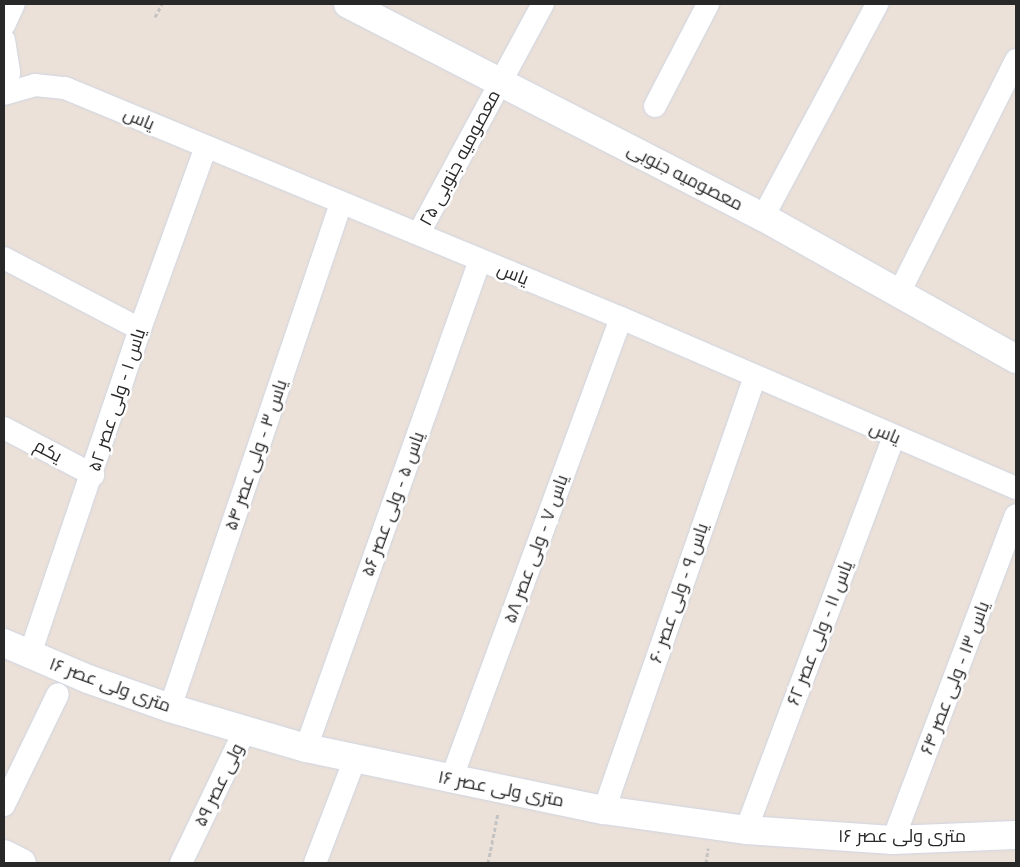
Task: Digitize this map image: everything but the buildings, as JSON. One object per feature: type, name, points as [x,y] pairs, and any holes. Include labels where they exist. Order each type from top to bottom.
[{"type":"street","points":[[4,25],[14,4]]},
{"type":"street","name":"معصومیه جنوبی ۲۵","points":[[419,234],[542,4]]},
{"type":"street","points":[[655,106],[708,4]]},
{"type":"street","points":[[763,217],[877,4]]},
{"type":"street","name":"معصومیه جنوبی","points":[[362,7],[501,82],[763,217],[898,295],[1016,359]]},
{"type":"street","points":[[4,40],[9,73],[4,90]]},
{"type":"street","points":[[898,295],[1016,60]]},
{"type":"street","name":"یاس","points":[[4,94],[35,85],[65,88],[622,318],[894,437],[1016,488]]},
{"type":"street","name":"یاس ۱ - ولی عصر ۵۲","points":[[30,654],[93,475],[140,329],[206,147]]},
{"type":"street","name":"یاس ۳ - ولی عصر ۵۴","points":[[170,708],[341,203]]},
{"type":"street","points":[[4,258],[140,329]]},
{"type":"street","name":"یاس ۵ - ولی عصر ۵۶","points":[[306,748],[480,260]]},
{"type":"street","name":"یاس ۷ - ولی عصر ۵۸","points":[[451,780],[622,318]]},
{"type":"street","name":"یاس ۹ - ولی عصر ۶۰","points":[[604,810],[755,377]]},
{"type":"street","name":"یکم","points":[[4,428],[93,475]]},
{"type":"street","name":"یاس ۱۱ - ولی عصر ۶۲","points":[[746,830],[894,437]]},
{"type":"street","name":"یاس ۱۳ - ولی عصر ۶۴","points":[[893,840],[1016,515]]},
{"type":"street","name":"۱۶ متری ولی عصر","points":[[4,643],[170,708],[306,748],[451,780],[604,810],[746,830],[893,840],[1016,835]]},
{"type":"street","points":[[4,805],[58,694]]},
{"type":"street","name":"ولی عصر ۵۹","points":[[181,863],[245,730]]},
{"type":"street","points":[[315,863],[356,759]]},
{"type":"street","points":[[4,854],[22,863]]},
{"type":"path","points":[[155,17],[162,4]]},
{"type":"path","points":[[488,863],[503,790]]}]
